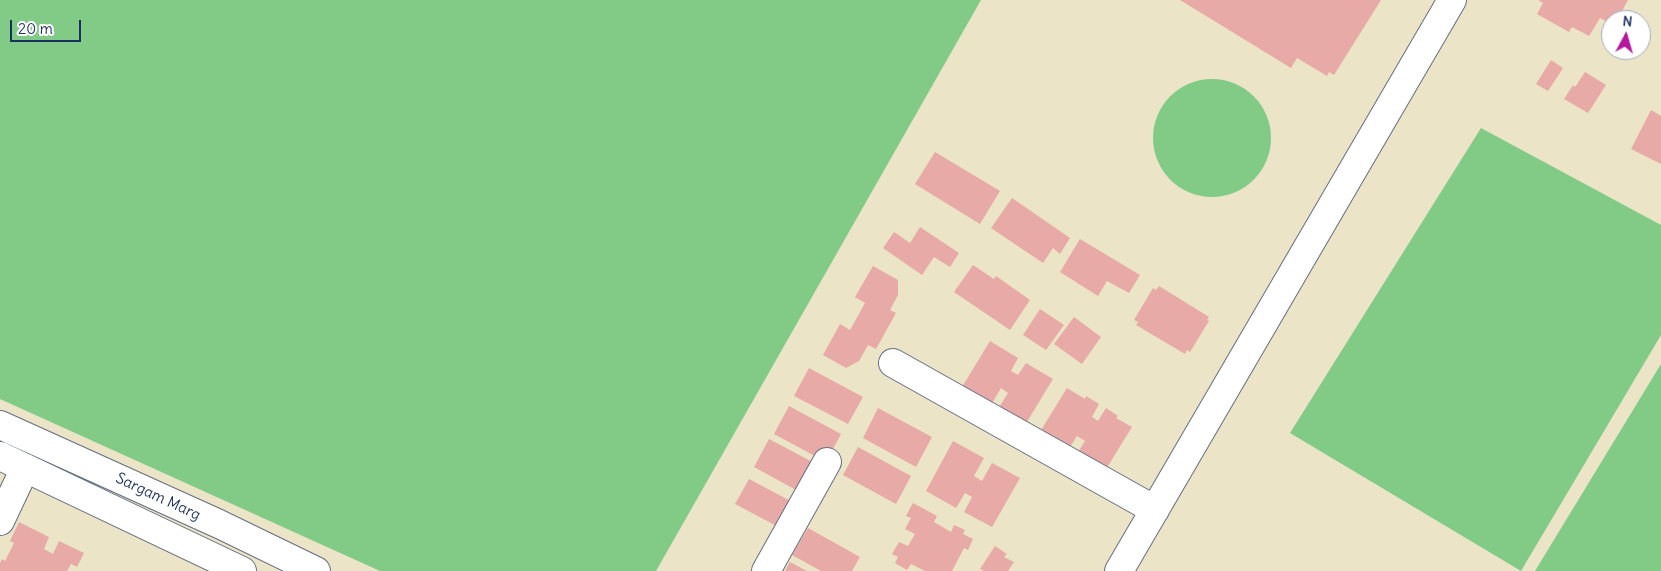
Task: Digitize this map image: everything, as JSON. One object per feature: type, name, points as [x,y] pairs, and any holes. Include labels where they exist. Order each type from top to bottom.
[{"type":"street","points":[[1119,571],[1452,0]]},
{"type":"street","points":[[893,363],[1154,510]]},
{"type":"street","name":"Sargam Marg","points":[[0,424],[210,520],[316,571]]},
{"type":"street","name":"Sargam Marg","points":[[0,456],[242,571]]},
{"type":"street","points":[[766,571],[827,462]]},
{"type":"street","points":[[0,521],[25,468]]},
{"type":"green space","points":[[0,0],[981,0],[656,571],[380,571],[0,399]]},
{"type":"green space","points":[[1212,79],[1235,83],[1254,96],[1267,115],[1271,138],[1267,161],[1254,180],[1235,193],[1212,197],[1189,193],[1170,180],[1157,161],[1153,138],[1157,115],[1170,96],[1189,83]]},
{"type":"green space","points":[[1481,128],[1661,225],[1661,335],[1521,571],[1290,433]]},
{"type":"green space","points":[[1661,364],[1661,571],[1535,571]]},
{"type":"building","points":[[1180,0],[1381,0],[1334,75],[1329,72],[1327,76],[1297,58],[1291,68]]},
{"type":"building","points":[[1538,0],[1628,0],[1622,10],[1601,10],[1601,19],[1589,36],[1572,27],[1569,32],[1537,14],[1543,3]]},
{"type":"building","points":[[1551,60],[1563,68],[1548,91],[1536,84]]},
{"type":"building","points":[[1585,72],[1606,85],[1588,113],[1564,99]]},
{"type":"building","points":[[1651,110],[1661,116],[1661,164],[1631,149]]},
{"type":"building","points":[[935,152],[1000,191],[980,224],[915,184]]},
{"type":"building","points":[[1012,198],[1070,238],[1060,254],[1053,248],[1043,263],[991,228]]},
{"type":"building","points":[[920,227],[959,253],[950,267],[934,257],[922,275],[883,248],[894,232],[910,243]]},
{"type":"building","points":[[1080,239],[1140,275],[1129,293],[1107,281],[1098,296],[1060,272]]},
{"type":"building","points":[[973,265],[994,279],[996,276],[1030,300],[1010,330],[954,292]]},
{"type":"building","points":[[873,266],[898,280],[898,295],[890,310],[896,313],[876,349],[868,345],[859,361],[846,368],[823,355],[840,324],[850,330],[865,303],[855,297]]},
{"type":"building","points":[[1159,286],[1209,317],[1207,320],[1209,321],[1190,352],[1187,350],[1185,354],[1136,325],[1138,322],[1134,320],[1153,288],[1156,290]]},
{"type":"building","points":[[1040,309],[1064,325],[1046,350],[1023,335]]},
{"type":"building","points":[[1074,317],[1101,337],[1082,364],[1054,344]]},
{"type":"building","points":[[990,341],[1018,358],[1011,371],[1018,375],[1026,363],[1053,379],[1025,425],[998,409],[1008,393],[1001,388],[991,405],[962,387]]},
{"type":"building","points":[[809,368],[863,397],[848,424],[794,396]]},
{"type":"building","points":[[1067,388],[1085,399],[1086,396],[1099,404],[1092,417],[1098,421],[1106,408],[1118,416],[1116,418],[1132,427],[1103,474],[1075,457],[1085,441],[1077,436],[1067,452],[1038,435]]},
{"type":"building","points":[[789,406],[841,434],[826,462],[774,434]]},
{"type":"building","points":[[878,408],[932,437],[916,467],[863,438]]},
{"type":"building","points":[[769,439],[822,467],[807,496],[754,467]]},
{"type":"building","points":[[953,441],[984,458],[974,476],[982,481],[992,463],[1020,478],[992,527],[964,512],[972,497],[965,493],[956,508],[926,491]]},
{"type":"building","points":[[858,447],[911,476],[896,504],[843,475]]},
{"type":"building","points":[[749,479],[800,506],[786,531],[735,504]]},
{"type":"building","points":[[913,503],[937,516],[934,522],[951,532],[954,525],[965,530],[963,534],[973,539],[968,550],[964,548],[952,571],[925,571],[911,564],[907,570],[895,563],[898,557],[892,554],[899,542],[908,546],[915,534],[905,529],[911,518],[906,516]]},
{"type":"building","points":[[19,522],[49,537],[44,549],[53,554],[59,541],[84,553],[77,567],[71,564],[67,571],[0,571],[2,559],[5,561],[14,543],[10,541]]},
{"type":"building","points":[[808,528],[860,557],[852,571],[821,571],[792,555]]},
{"type":"building","points":[[995,546],[1007,554],[1004,557],[1014,562],[1008,571],[984,571],[980,569]]},
{"type":"building","points":[[790,562],[807,571],[785,571]]}]
